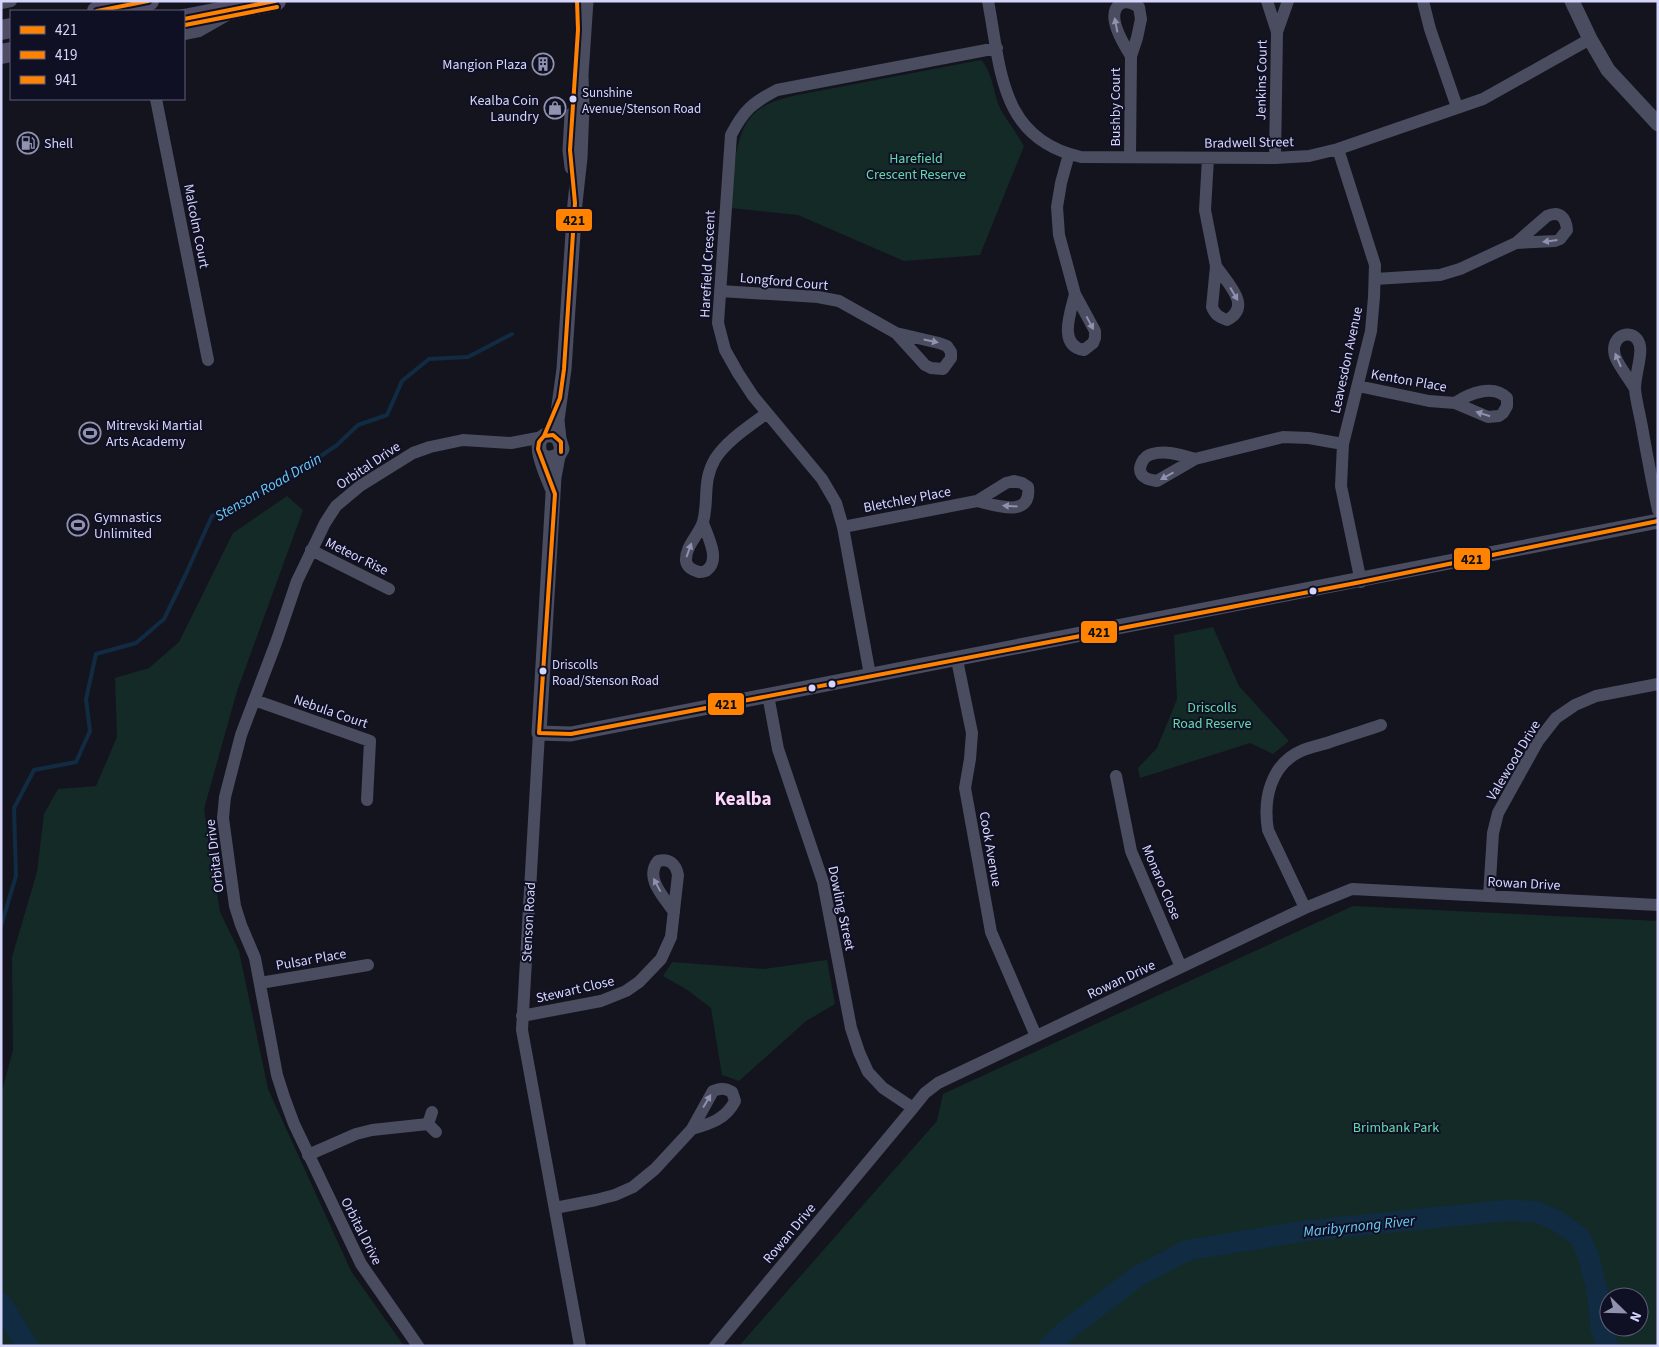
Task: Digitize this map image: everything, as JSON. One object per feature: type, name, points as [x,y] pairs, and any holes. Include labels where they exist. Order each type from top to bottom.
[{"type":"main road","points":[[185,19],[276,1]]},
{"type":"main road","points":[[104,10],[142,5]]},
{"type":"street","points":[[1,3],[11,1]]},
{"type":"street","points":[[575,203],[570,150],[578,30],[577,1]]},
{"type":"street","points":[[549,437],[562,450],[558,456],[548,459],[540,454],[538,445],[549,437],[560,398],[564,369],[575,203],[582,131],[581,75],[586,1]]},
{"type":"street","name":"Bradwell Street","points":[[988,1],[1002,79],[1012,108],[1022,123],[1042,141],[1069,154],[1099,158],[1275,158],[1309,156],[1338,149],[1483,99],[1590,39]]},
{"type":"street","name":"Jenkins Court","points":[[1267,1],[1277,32]]},
{"type":"street","name":"Jenkins Court","points":[[1275,158],[1277,32],[1288,1]]},
{"type":"street","points":[[1572,1],[1590,39],[1608,70],[1655,118]]},
{"type":"street","points":[[1424,2],[1430,29],[1457,108]]},
{"type":"street","points":[[185,34],[199,31],[238,9]]},
{"type":"street","name":"Harefield Crescent","points":[[870,675],[843,527],[836,503],[822,479],[753,396],[724,350],[718,323],[730,135],[742,115],[757,100],[777,90],[997,48]]},
{"type":"street","name":"Bushby Court","points":[[1130,157],[1131,56]]},
{"type":"street","name":"Malcolm Court","points":[[156,100],[208,360]]},
{"type":"street","name":"Leavesdon Avenue","points":[[1338,149],[1375,265],[1371,331],[1343,444],[1341,486],[1360,582]]},
{"type":"street","points":[[1069,154],[1060,183],[1057,207],[1059,235],[1075,294]]},
{"type":"street","points":[[1208,158],[1205,210],[1216,266]]},
{"type":"street","points":[[1375,279],[1440,275],[1460,269],[1516,244]]},
{"type":"street","name":"Longford Court","points":[[720,291],[818,297],[839,301],[896,334]]},
{"type":"street","name":"Kenton Place","points":[[1358,386],[1429,401],[1455,403]]},
{"type":"street","points":[[1635,388],[1658,510]]},
{"type":"street","points":[[703,522],[708,473],[716,457],[729,443],[767,413]]},
{"type":"street","name":"Orbital Drive","points":[[418,1346],[360,1264],[294,1124],[277,1075],[255,958],[235,906],[223,818],[225,797],[241,735],[297,581],[311,550],[336,506],[360,486],[413,453],[444,443],[463,440],[511,443],[549,437]]},
{"type":"street","points":[[1194,459],[1283,437],[1309,438],[1343,444]]},
{"type":"street","name":"Orbital Drive","points":[[511,443],[540,454]]},
{"type":"street","name":"Stenson Road","points":[[540,454],[554,494]]},
{"type":"street","name":"Stenson Road","points":[[558,456],[555,472],[522,1016],[524,1043],[580,1346]]},
{"type":"street","name":"Bletchley Place","points":[[843,527],[977,501]]},
{"type":"street","points":[[540,733],[571,734],[1360,582],[1658,521]]},
{"type":"street","name":"Meteor Rise","points":[[311,550],[389,589]]},
{"type":"street","name":"Cook Avenue","points":[[957,660],[972,733],[965,788],[991,932],[1036,1036]]},
{"type":"street","name":"Valewood Drive","points":[[1489,896],[1493,833],[1498,813],[1538,741],[1556,718],[1575,704],[1596,696],[1658,684]]},
{"type":"street","name":"Dowling Street","points":[[768,695],[778,749],[823,882],[851,1028],[858,1052],[868,1072],[884,1088],[913,1108]]},
{"type":"street","name":"Nebula Court","points":[[254,700],[370,740],[367,800]]},
{"type":"street","points":[[1305,908],[1268,830],[1266,800],[1270,783],[1288,760],[1300,752],[1381,725]]},
{"type":"street","name":"Monaro Close","points":[[1116,776],[1131,851],[1182,967]]},
{"type":"street","name":"Rowan Drive","points":[[715,1346],[925,1093],[938,1083],[1305,908],[1352,889],[1658,905]]},
{"type":"street","name":"Stewart Close","points":[[522,1016],[601,1001],[626,991],[661,959],[671,937],[674,912]]},
{"type":"street","name":"Pulsar Place","points":[[260,983],[368,964]]},
{"type":"street","points":[[308,1155],[356,1134],[372,1130],[432,1123]]},
{"type":"street","points":[[555,1208],[615,1195],[633,1187],[655,1169],[692,1129]]},
{"type":"green space","name":"Harefield Crescent Reserve","points":[[981,60],[991,77],[1002,112],[1024,146],[980,255],[904,261],[798,215],[731,208],[734,167],[740,139],[744,127],[761,108],[797,95]]},
{"type":"green space","points":[[287,496],[303,510],[237,691],[204,809],[220,912],[239,951],[268,1089],[351,1271],[404,1346],[1,1346],[1,1095],[13,1050],[12,957],[37,872],[44,814],[58,789],[96,786],[117,737],[115,678],[149,668],[179,642],[233,533]]},
{"type":"green space","name":"Driscolls Road Reserve","points":[[1213,627],[1239,686],[1289,741],[1273,754],[1250,743],[1140,778],[1138,768],[1157,748],[1177,699],[1174,635]]},
{"type":"green space","name":"Brimbank Park","points":[[1353,906],[1658,921],[1658,1346],[739,1346],[937,1121],[943,1094]]},
{"type":"green space","points":[[827,960],[835,1004],[806,1021],[739,1081],[722,1075],[711,1008],[686,989],[663,976],[672,962],[764,969]]},
{"type":"waterway","name":"Stenson Road Drain","points":[[1,926],[16,876],[14,808],[34,770],[76,762],[90,731],[86,699],[96,654],[136,643],[164,619],[212,516],[293,475],[337,445],[358,425],[387,415],[402,381],[429,359],[468,357],[512,334]]},
{"type":"waterway","name":"Maribyrnong River","points":[[1049,1346],[1069,1328],[1138,1276],[1188,1250],[1305,1231],[1511,1210],[1537,1212],[1556,1220],[1580,1237],[1588,1255],[1597,1290],[1601,1328],[1608,1346]]},
{"type":"waterway","name":"Maribyrnong River","points":[[1,1303],[27,1346]]},
{"type":"transit line","name":"419","points":[[102,10],[148,1]]},
{"type":"transit line","name":"419","points":[[185,19],[275,1]]},
{"type":"transit line","name":"421","points":[[544,436],[560,398],[564,369],[575,203],[570,150],[578,30],[577,1]]},
{"type":"transit line","name":"941","points":[[185,25],[277,7]]},
{"type":"transit line","name":"421","points":[[539,733],[555,494],[538,449],[539,442],[544,436],[553,435],[561,442],[561,452]]},
{"type":"transit line","name":"421","points":[[539,733],[571,734],[1361,582],[1658,521]]},
{"type":"place","name":"Mangion Plaza","points":[[543,64]]},
{"type":"place","name":"Sunshine Avenue/Stenson Road","points":[[573,99]]},
{"type":"place","name":"Kealba Coin Laundry","points":[[555,108]]},
{"type":"place","name":"Shell","points":[[28,143]]},
{"type":"place","name":"Mitrevski Martial Arts Academy","points":[[90,433]]},
{"type":"place","name":"Gymnastics Unlimited","points":[[78,525]]},
{"type":"place","name":"Driscolls Road/Stenson Road","points":[[543,671]]},
{"type":"district","name":"Kealba","points":[[743,798]]}]
